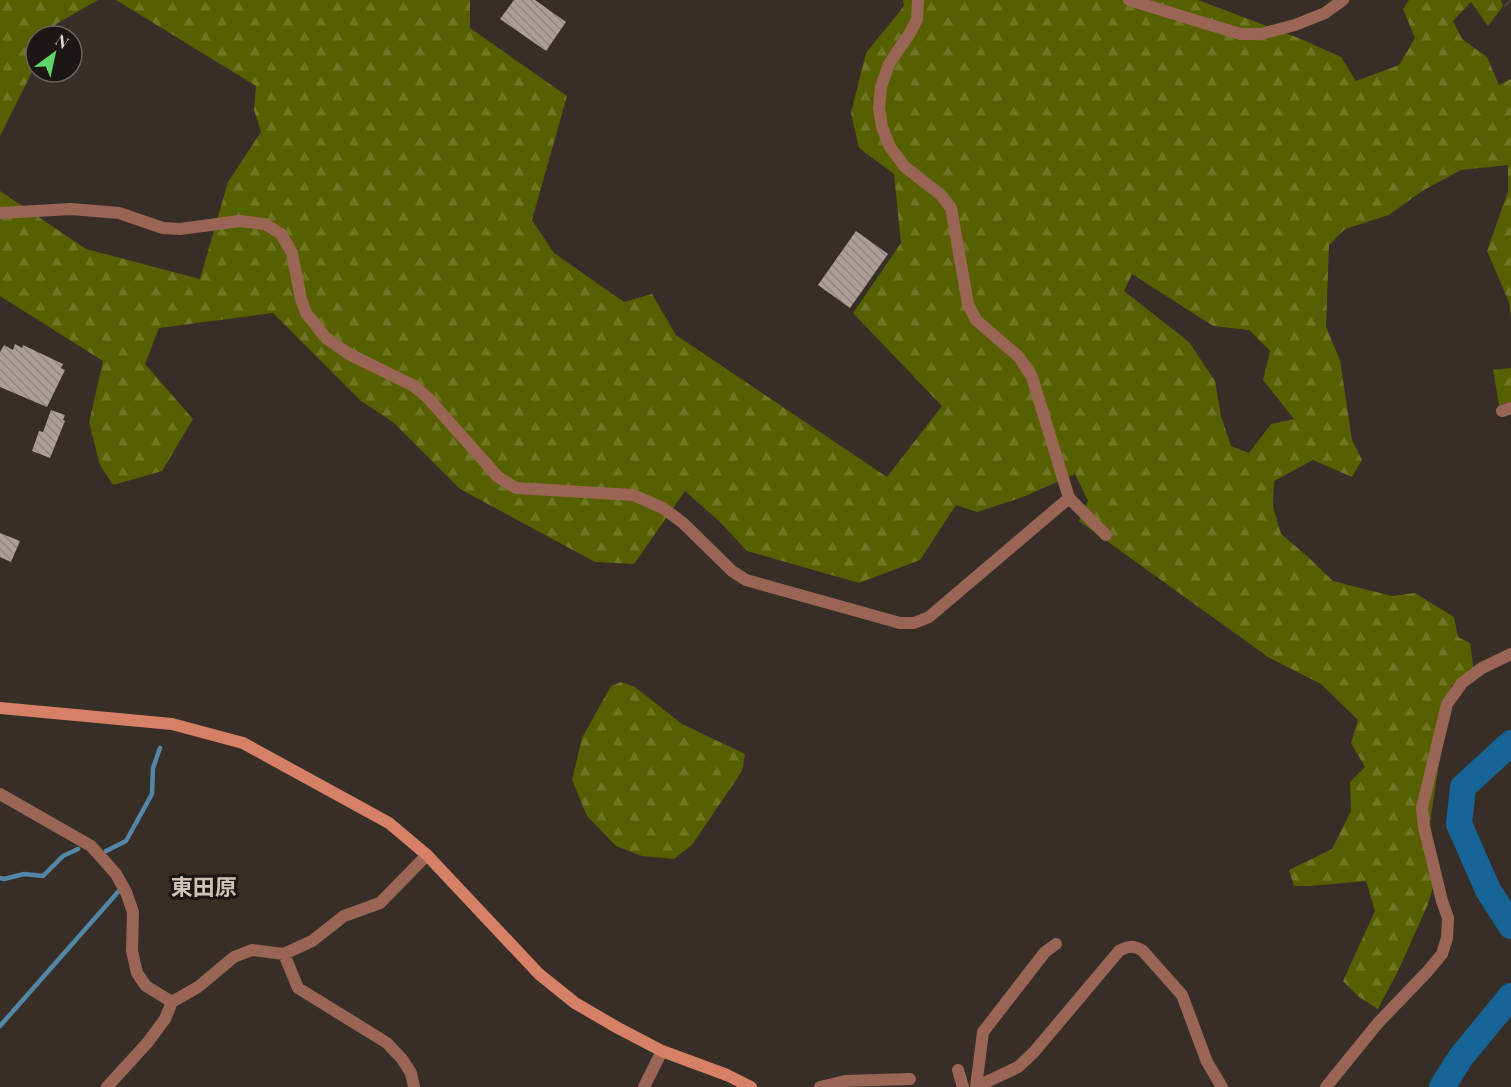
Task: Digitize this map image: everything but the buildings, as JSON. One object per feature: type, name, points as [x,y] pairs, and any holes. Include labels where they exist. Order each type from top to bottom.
[{"type":"street","points":[[918,0],[917,19],[889,64],[881,87],[879,108],[882,127],[890,147],[905,167],[941,195],[951,208],[968,304],[976,320],[1019,357],[1032,377],[1069,498],[1106,535]]},
{"type":"street","points":[[1129,0],[1240,34],[1261,34],[1295,25],[1325,13],[1343,0]]},
{"type":"street","points":[[0,213],[71,209],[119,213],[163,228],[180,229],[240,221],[265,224],[281,234],[292,253],[300,300],[306,313],[326,338],[350,354],[414,386],[428,398],[498,477],[516,488],[633,495],[663,508],[683,523],[732,570],[746,580],[900,623],[914,623],[929,617],[1069,498]]},
{"type":"street","points":[[1326,1087],[1378,1023],[1442,954],[1447,938],[1448,918],[1424,827],[1422,808],[1447,704],[1462,683],[1482,669],[1511,654]]},
{"type":"street","points":[[0,708],[172,724],[243,742],[389,823],[427,855],[539,974],[558,990],[618,1028],[662,1051],[727,1075],[751,1087]]},
{"type":"street","points":[[0,794],[91,846],[116,874],[133,912],[132,951],[137,973],[146,986],[172,1002]]},
{"type":"street","points":[[107,1087],[148,1042],[165,1019],[172,1002],[198,987],[234,957],[252,950],[284,954],[312,941],[344,916],[380,903],[427,855]]},
{"type":"street","points":[[976,1087],[983,1032],[1045,952],[1056,944]]},
{"type":"street","points":[[976,1087],[1018,1067],[1034,1052],[1119,951],[1129,946],[1143,951],[1182,995],[1207,1062],[1222,1087]]},
{"type":"street","points":[[284,954],[298,988],[387,1043],[411,1073],[414,1087]]},
{"type":"street","points":[[644,1087],[662,1051]]},
{"type":"street","points":[[958,1070],[963,1087]]},
{"type":"street","points":[[820,1087],[845,1081],[910,1079]]},
{"type":"green space","points":[[0,0],[98,0],[56,24],[24,24],[24,84],[26,84],[0,136]]},
{"type":"green space","points":[[116,0],[470,0],[470,28],[567,96],[532,220],[554,253],[624,302],[652,294],[676,335],[887,477],[942,406],[853,313],[901,243],[894,174],[859,148],[851,113],[866,53],[904,6],[903,0],[1198,0],[1301,39],[1341,57],[1356,81],[1399,65],[1415,38],[1403,9],[1409,0],[1501,0],[1503,6],[1488,26],[1471,2],[1453,21],[1462,39],[1487,57],[1499,85],[1511,79],[1511,318],[1509,302],[1487,251],[1508,191],[1508,165],[1461,170],[1422,191],[1389,215],[1345,229],[1329,245],[1326,327],[1340,360],[1352,440],[1362,460],[1352,477],[1313,460],[1274,481],[1273,506],[1281,534],[1333,581],[1392,596],[1415,593],[1454,617],[1458,637],[1470,643],[1474,673],[1451,686],[1430,822],[1438,871],[1428,904],[1378,1009],[1359,997],[1343,981],[1375,911],[1366,881],[1294,886],[1289,870],[1332,849],[1351,811],[1350,782],[1365,767],[1351,743],[1358,720],[1321,684],[1268,657],[1079,521],[1088,501],[1075,474],[1023,497],[977,512],[956,505],[920,560],[859,583],[747,551],[719,521],[685,491],[634,564],[595,562],[460,489],[393,422],[361,401],[273,313],[159,328],[145,364],[193,419],[162,471],[113,485],[100,465],[89,423],[103,361],[0,296],[0,191],[86,249],[200,279],[228,182],[261,132],[254,110],[256,86]],"holes":[[[1132,274],[1213,326],[1249,330],[1270,351],[1263,380],[1294,419],[1271,424],[1249,453],[1231,446],[1221,416],[1215,381],[1189,342],[1124,291]]]},
{"type":"green space","points":[[1511,368],[1511,402],[1499,405],[1493,370]]},
{"type":"green space","points":[[621,682],[635,687],[682,724],[745,754],[742,771],[692,845],[674,859],[642,856],[616,846],[587,816],[572,780],[582,738],[611,686]]},
{"type":"waterway","points":[[1511,743],[1463,787],[1459,824],[1488,890],[1511,926]]},
{"type":"waterway","points":[[106,851],[126,841],[152,794],[153,768],[160,748]]},
{"type":"waterway","points":[[0,878],[24,874],[43,876],[63,856],[78,849]]},
{"type":"waterway","points":[[0,1026],[118,892]]},
{"type":"waterway","points":[[1442,1087],[1461,1057],[1511,996]]},
{"type":"district","name":"東田原","points":[[204,886]]}]
